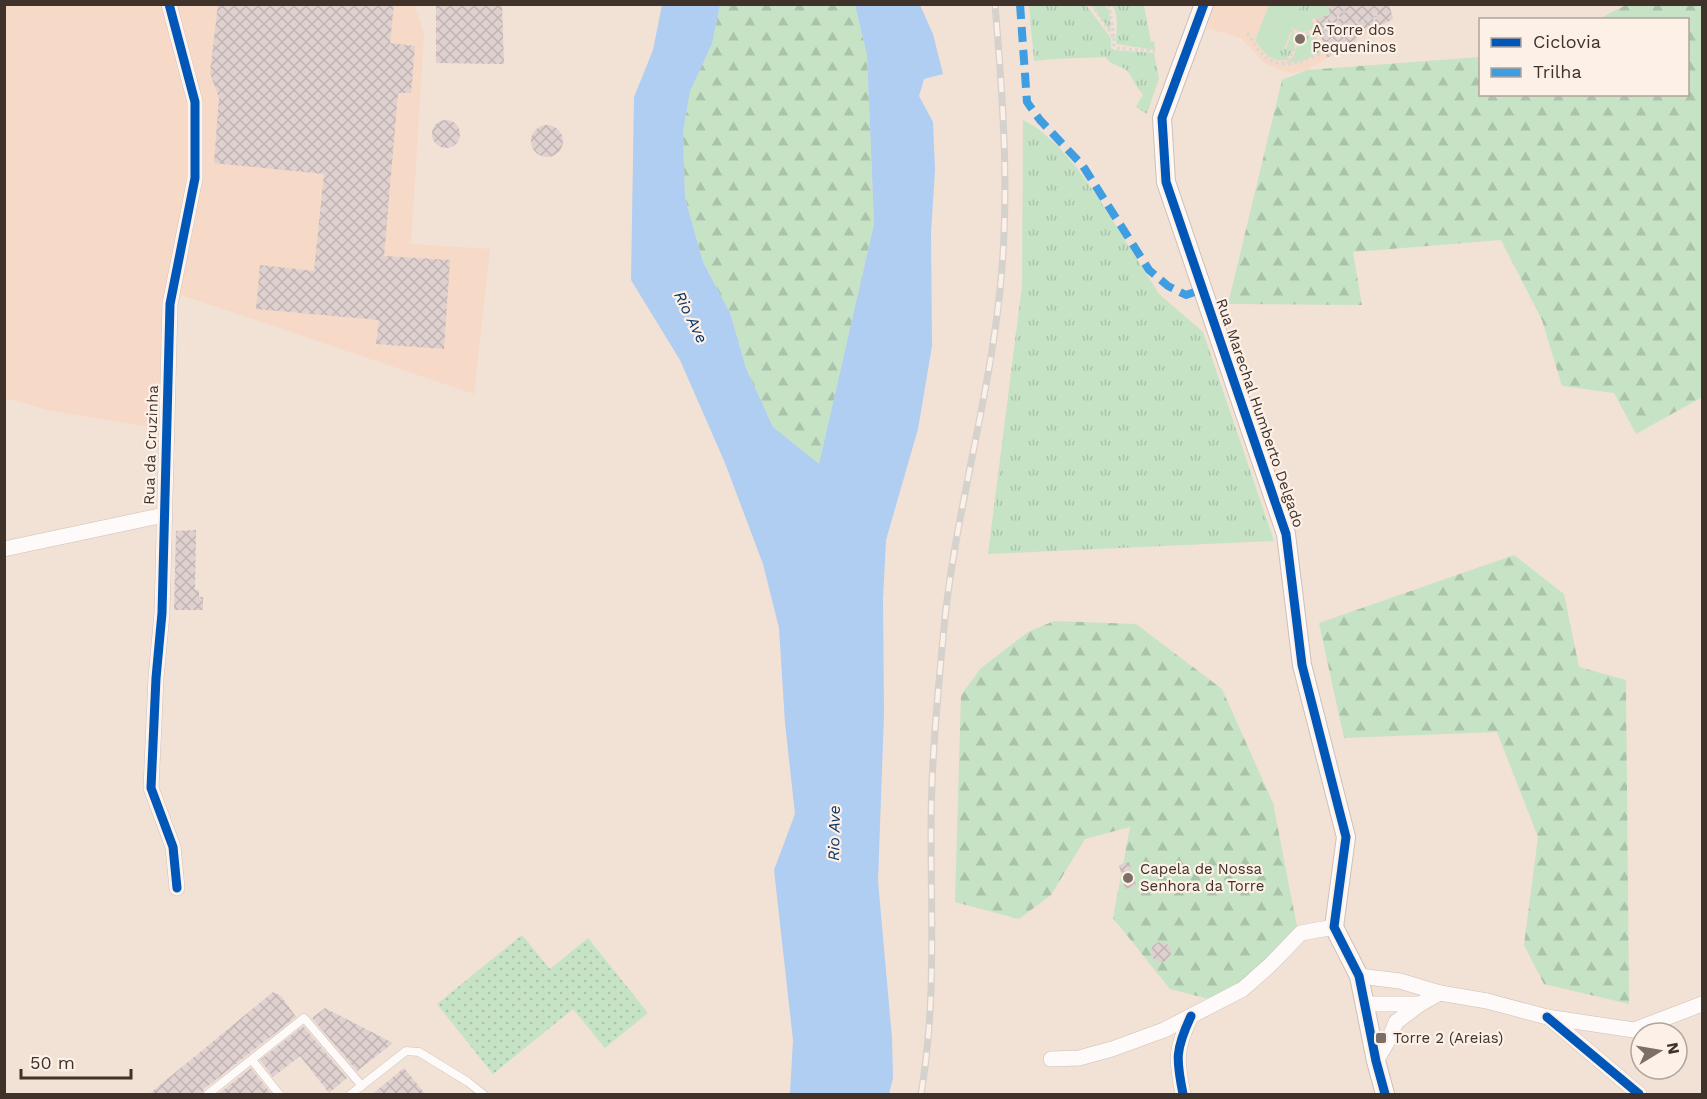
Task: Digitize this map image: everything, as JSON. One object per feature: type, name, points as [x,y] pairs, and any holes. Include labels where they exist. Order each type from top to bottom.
[{"type":"street","name":"Rua da Cruzinha","points":[[169,4],[195,102],[195,178],[170,304],[162,614],[156,678],[151,788],[173,848],[177,888]]},
{"type":"street","name":"Rua Marechal Humberto Delgado","points":[[1204,4],[1162,118],[1166,182],[1286,534],[1302,665],[1346,837],[1334,927]]},
{"type":"street","points":[[4,549],[164,515]]},
{"type":"street","points":[[1051,1059],[1079,1058],[1164,1030],[1243,989],[1301,933],[1334,927],[1359,976],[1385,1095]]},
{"type":"street","points":[[1359,976],[1400,981],[1440,993],[1487,1000],[1547,1017],[1634,1030],[1702,1004]]},
{"type":"street","points":[[1376,1060],[1396,1022],[1420,1004],[1440,993]]},
{"type":"street","points":[[1364,1004],[1420,1004]]},
{"type":"street","points":[[1183,1095],[1178,1057],[1180,1040],[1191,1017]]},
{"type":"street","points":[[1547,1017],[1639,1095]]},
{"type":"street","points":[[1584,1049],[1592,1024]]},
{"type":"lane","points":[[208,1095],[304,1018],[362,1086]]},
{"type":"lane","points":[[351,1095],[406,1051],[419,1052],[468,1082],[483,1095]]},
{"type":"lane","points":[[252,1060],[279,1095]]},
{"type":"path","points":[[1090,4],[1114,38]]},
{"type":"path","points":[[1109,4],[1113,44],[1116,48],[1155,51]]},
{"type":"path","points":[[1330,48],[1323,21],[1345,16],[1344,11]]},
{"type":"path","points":[[1291,30],[1300,34],[1377,18],[1375,11]]},
{"type":"path","points":[[1247,33],[1261,55],[1272,62],[1282,64],[1304,61],[1330,48],[1353,23]]},
{"type":"path","points":[[1282,64],[1293,52],[1300,34]]},
{"type":"shaded area","name":"A Torre dos Pequeninos","points":[[1215,4],[1389,5],[1393,19],[1307,70],[1289,73],[1264,63],[1241,38],[1207,28]]},
{"type":"shaded area","points":[[4,5],[415,5],[424,35],[411,244],[490,249],[474,394],[172,292],[168,430],[52,411],[5,398]]},
{"type":"green space","points":[[1628,4],[1702,5],[1702,397],[1636,434],[1614,393],[1562,386],[1542,320],[1501,240],[1353,252],[1362,305],[1228,304],[1282,80],[1307,70],[1479,57],[1479,96],[1689,96],[1689,18],[1601,18]]},
{"type":"green space","points":[[720,5],[855,5],[867,55],[874,224],[819,465],[773,427],[746,368],[730,313],[703,262],[685,198],[683,133],[690,90],[712,44]]},
{"type":"green space","points":[[1029,5],[1086,5],[1111,38],[1111,47],[1114,50],[1154,53],[1159,78],[1147,114],[1136,107],[1143,94],[1130,75],[1106,57],[1034,61]]},
{"type":"green space","points":[[1092,5],[1104,5],[1109,10],[1111,33]]},
{"type":"green space","points":[[1111,5],[1144,5],[1151,42],[1154,41],[1155,50],[1116,44],[1117,18]]},
{"type":"green space","points":[[1269,5],[1301,5],[1284,49],[1256,38]]},
{"type":"green space","points":[[1301,5],[1328,5],[1330,15],[1312,19],[1314,29],[1302,32],[1292,28]]},
{"type":"green space","points":[[1292,32],[1298,35],[1293,51],[1285,60],[1271,58],[1255,40],[1256,38],[1286,49]]},
{"type":"green space","points":[[1315,32],[1317,42],[1322,41],[1325,50],[1301,61],[1286,63],[1293,57],[1301,36]]},
{"type":"green space","points":[[1023,120],[1037,128],[1057,145],[1076,167],[1159,294],[1203,332],[1274,541],[988,554],[1022,286]]},
{"type":"green space","points":[[1514,555],[1564,594],[1579,667],[1626,680],[1629,1004],[1544,984],[1524,945],[1538,837],[1497,732],[1344,738],[1319,623]]},
{"type":"green space","points":[[1054,621],[1136,624],[1222,689],[1273,803],[1298,932],[1269,963],[1217,1001],[1170,989],[1113,918],[1130,827],[1085,839],[1051,895],[1019,919],[955,902],[961,695],[981,668],[1028,632]]},
{"type":"green space","points":[[522,935],[550,969],[588,938],[648,1013],[605,1048],[573,1009],[493,1074],[437,1004]]},
{"type":"water","name":"Rio Ave","points":[[662,5],[720,5],[712,44],[690,91],[683,133],[685,198],[703,262],[730,313],[746,368],[773,427],[819,464],[874,224],[867,55],[855,5],[920,5],[933,34],[943,74],[924,79],[919,96],[933,122],[935,170],[931,233],[932,346],[918,429],[886,540],[883,599],[884,714],[878,881],[892,1038],[893,1078],[889,1094],[790,1094],[793,1040],[774,870],[795,814],[785,723],[779,628],[763,564],[725,463],[680,360],[631,280],[634,97],[653,50]]},
{"type":"building","points":[[218,4],[394,4],[390,43],[415,46],[411,93],[398,93],[384,256],[450,260],[444,349],[376,344],[379,320],[256,309],[260,265],[314,271],[324,174],[214,163],[219,98],[210,73]]},
{"type":"building","points":[[436,4],[502,4],[504,64],[436,63]]},
{"type":"building","points":[[1328,4],[1389,4],[1393,19],[1384,24],[1355,31],[1357,40],[1327,58],[1316,18],[1330,15]]},
{"type":"building","points":[[446,120],[456,124],[460,134],[456,144],[446,148],[436,144],[432,134],[436,124]]},
{"type":"building","points":[[547,125],[558,130],[563,141],[558,152],[547,157],[536,152],[531,141],[536,130]]},
{"type":"building","points":[[196,530],[195,590],[199,590],[199,597],[203,597],[203,610],[174,610],[176,531]]},
{"type":"building","name":"Capela de Nossa Senhora da Torre","points":[[1129,862],[1136,886],[1125,889],[1119,865]]},
{"type":"building","points":[[1161,942],[1168,945],[1171,952],[1168,959],[1161,962],[1154,959],[1151,952],[1154,945]]},
{"type":"building","points":[[273,992],[281,996],[296,1017],[204,1089],[202,1095],[148,1095]]},
{"type":"building","points":[[325,1008],[393,1043],[357,1071],[312,1018]]},
{"type":"building","points":[[303,1026],[347,1078],[329,1093],[300,1056],[273,1077],[260,1060]]},
{"type":"building","points":[[251,1068],[272,1095],[217,1095]]},
{"type":"building","points":[[404,1068],[426,1095],[371,1095]]},
{"type":"railway","points":[[921,1094],[931,996],[932,783],[943,638],[954,551],[995,334],[1003,254],[1004,147],[995,4]]},
{"type":"marked path","points":[[1020,4],[1027,102],[1040,120],[1083,166],[1149,270],[1168,286],[1186,295],[1203,289]]},
{"type":"cycle path","points":[[169,4],[195,102],[195,178],[170,304],[162,613],[156,678],[151,788],[173,847],[177,888]]},
{"type":"cycle path","points":[[1204,4],[1162,118],[1166,182],[1286,534],[1302,665],[1346,837],[1334,927],[1359,976],[1385,1094]]},
{"type":"cycle path","points":[[1183,1094],[1178,1055],[1191,1016]]},
{"type":"cycle path","points":[[1547,1017],[1639,1094]]},
{"type":"place","name":"A Torre dos Pequeninos","points":[[1300,39]]},
{"type":"place","name":"Capela de Nossa Senhora da Torre","points":[[1128,878]]},
{"type":"place","name":"Torre 2 (Areias)","points":[[1381,1038]]}]
